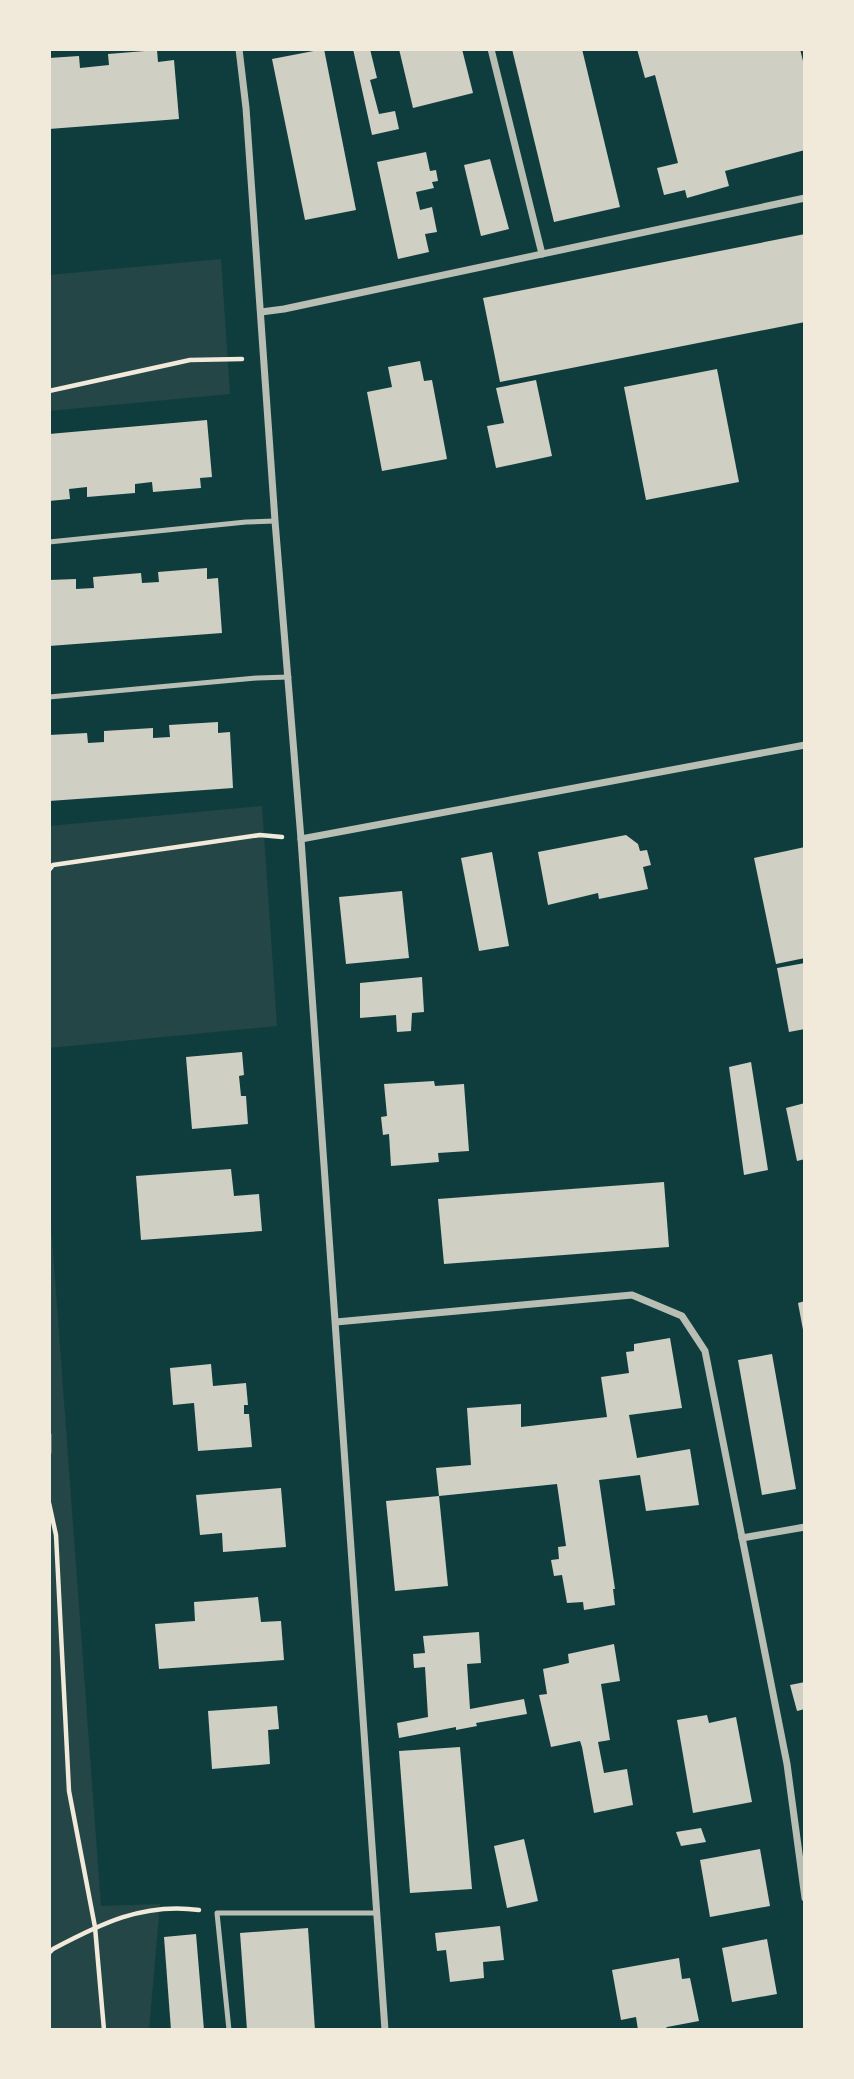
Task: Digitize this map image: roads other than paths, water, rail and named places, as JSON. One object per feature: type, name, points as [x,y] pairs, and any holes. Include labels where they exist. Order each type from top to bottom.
[{"type":"street","points":[[239,49],[246,108],[301,839],[385,2030]]},
{"type":"street","points":[[491,49],[542,254]]},
{"type":"street","points":[[261,312],[805,198]]},
{"type":"street","points":[[301,839],[805,745]]},
{"type":"street","points":[[335,1322],[632,1295],[682,1316],[705,1351],[787,1764],[805,1898]]},
{"type":"street","points":[[742,1538],[805,1527]]},
{"type":"lane","points":[[49,542],[275,521]]},
{"type":"lane","points":[[49,696],[289,677]]},
{"type":"lane","points":[[229,2030],[217,1913],[377,1913]]}]
